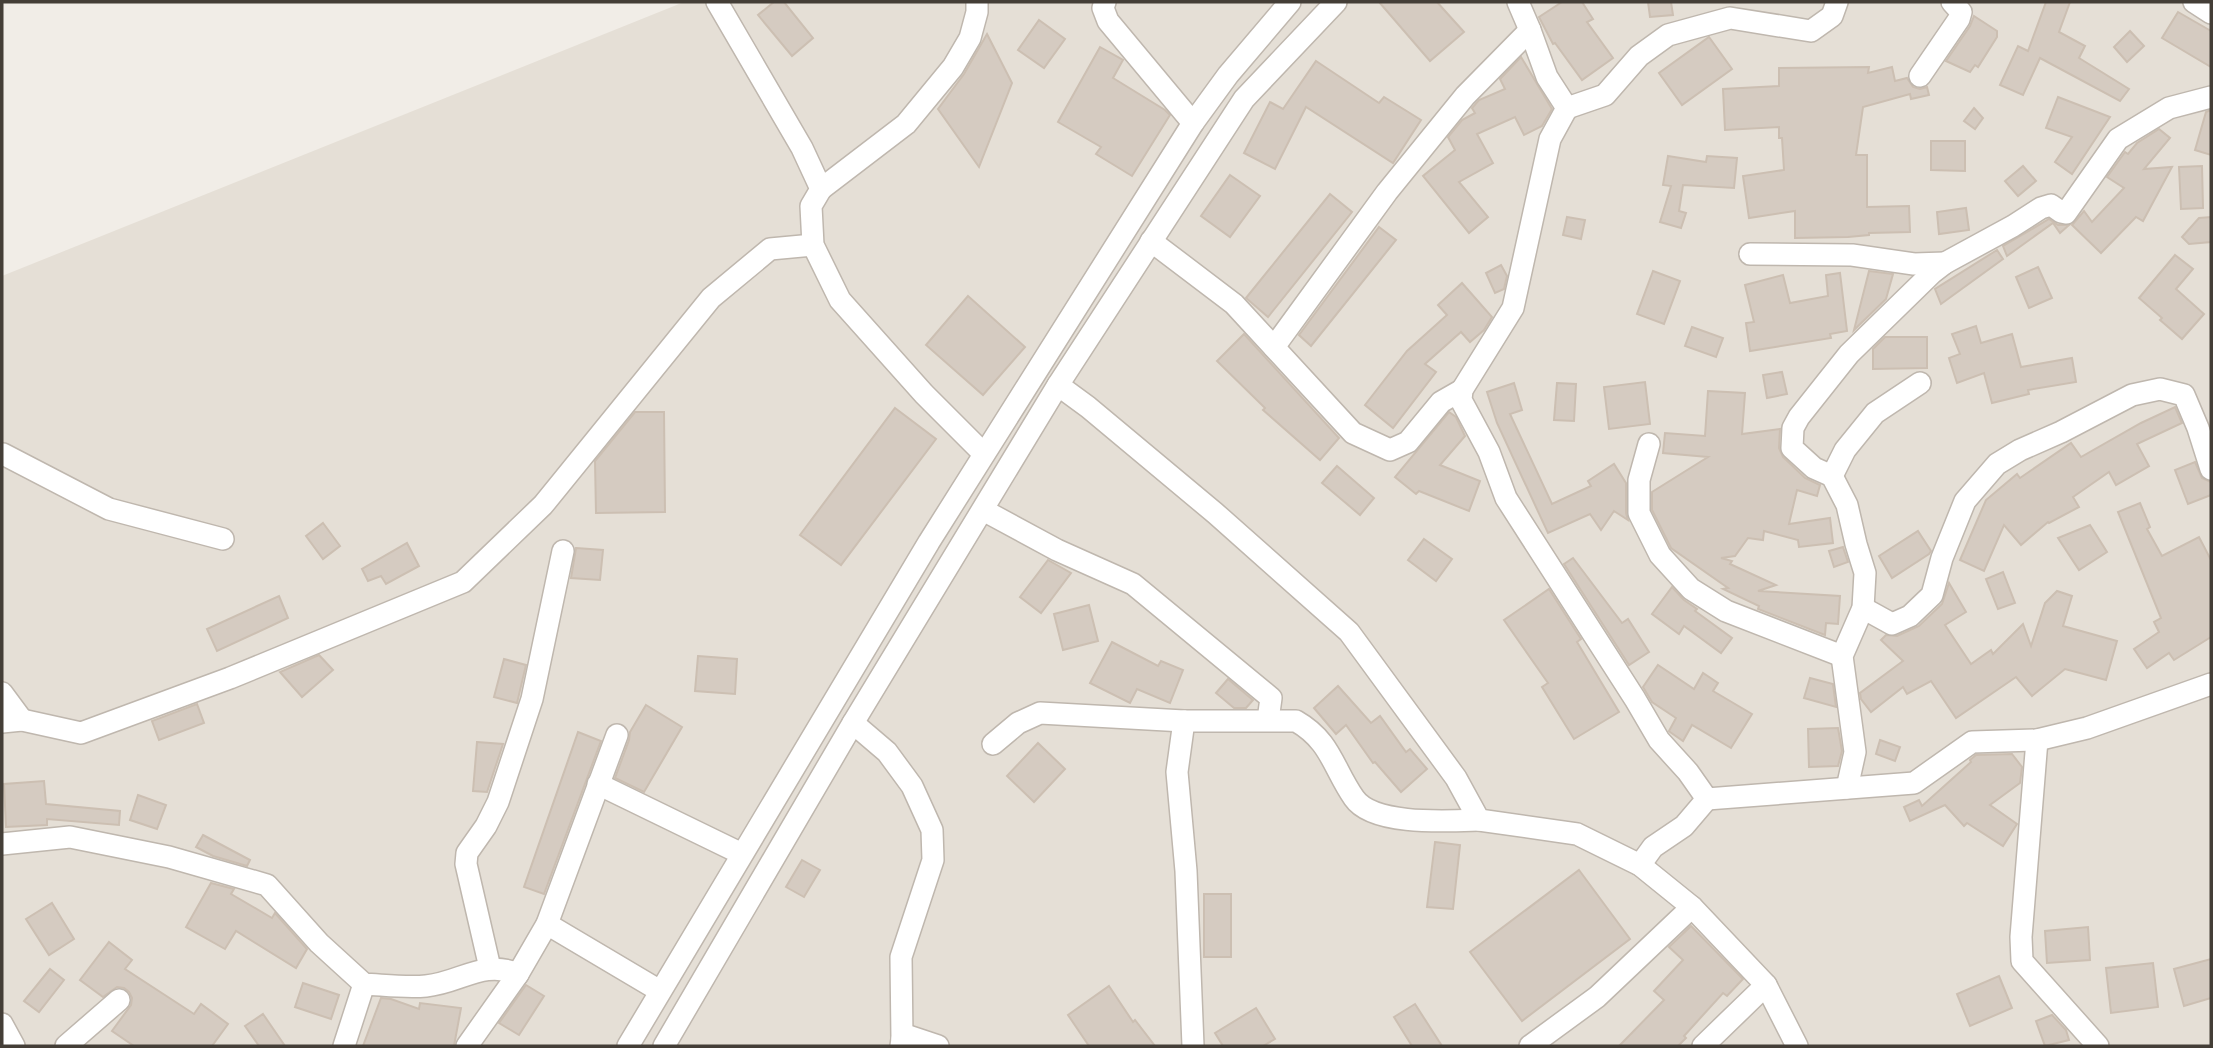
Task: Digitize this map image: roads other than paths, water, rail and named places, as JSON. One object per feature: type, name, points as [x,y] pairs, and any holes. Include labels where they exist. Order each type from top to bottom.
[{"type":"street","points":[[717,2],[802,148],[821,189]]},
{"type":"street","points":[[977,2],[978,12],[970,38],[953,67],[906,124],[821,189],[811,205],[813,245],[840,300],[924,394],[984,453]]},
{"type":"street","points":[[1105,2],[1103,8],[1108,21],[1193,123]]},
{"type":"street","points":[[628,1046],[929,542],[1193,123],[1228,75],[1290,2]]},
{"type":"street","points":[[664,1046],[853,723],[1058,385],[1244,99],[1336,2]]},
{"type":"street","points":[[1518,2],[1547,77],[1567,108]]},
{"type":"street","points":[[1707,799],[1688,772],[1658,740],[1635,699],[1506,498],[1489,452],[1461,400],[1462,390],[1513,308],[1550,139],[1567,108],[1605,95],[1639,56],[1668,35],[1730,18],[1811,31],[1832,16],[1837,2]]},
{"type":"street","points":[[1920,76],[1959,19],[1961,12],[1952,2]]},
{"type":"street","points":[[2194,2],[2211,13]]},
{"type":"street","points":[[1274,347],[1387,192],[1465,96],[1530,30]]},
{"type":"street","points":[[1847,788],[1855,752],[1842,656],[1863,608],[1865,573],[1847,505],[1832,476],[1814,468],[1792,448],[1793,428],[1849,354],[1945,263],[2041,208],[2051,205],[2066,213],[2118,139],[2169,108],[2211,97]]},
{"type":"street","points":[[1151,242],[1234,304],[1353,433],[1390,450],[1408,442],[1441,402],[1462,390]]},
{"type":"street","points":[[2,693],[12,721],[81,733],[230,678],[463,582],[543,506],[711,298],[770,249],[813,245]]},
{"type":"street","points":[[1750,254],[1852,255],[1914,264],[1945,263]]},
{"type":"street","points":[[1832,476],[1845,450],[1875,413],[1920,383]]},
{"type":"street","points":[[1058,385],[1214,513],[1349,632],[1456,778],[1479,820]]},
{"type":"street","points":[[1863,608],[1892,624],[1910,616],[1932,595],[1942,558],[1965,501],[1997,464],[2132,395],[2160,389],[2184,395],[2211,470]]},
{"type":"street","points":[[1649,444],[1639,480],[1639,513],[1660,555],[1667,563],[1691,589],[1726,611],[1842,656]]},
{"type":"street","points":[[2,455],[109,509],[223,539]]},
{"type":"street","points":[[983,510],[1057,550],[1133,584],[1271,698],[1268,720]]},
{"type":"street","points":[[929,542],[955,557]]},
{"type":"street","points":[[491,968],[466,864],[467,853],[486,826],[498,802],[532,699],[564,551]]},
{"type":"street","points":[[1640,865],[1653,847],[1684,826],[1707,799],[1914,783],[1972,742],[2037,740],[2087,728],[2211,684]]},
{"type":"street","points":[[993,744],[1018,723],[1040,713],[1184,721],[1296,721],[1311,730],[1326,747],[1355,801],[1378,814],[1434,822],[1479,820],[1577,834],[1640,865],[1692,907],[1766,985],[1797,1046]]},
{"type":"street","points":[[1184,721],[1177,772],[1186,871],[1193,1046]]},
{"type":"street","points":[[853,723],[887,752],[912,786],[932,830],[933,860],[901,957],[902,1043]]},
{"type":"street","points":[[467,1046],[518,974],[547,924],[617,735]]},
{"type":"street","points":[[2037,740],[2022,924],[2022,961],[2098,1046]]},
{"type":"street","points":[[598,784],[742,855]]},
{"type":"street","points":[[2,844],[70,836],[169,857],[267,885],[319,943],[364,984],[427,986],[491,968],[504,968],[518,974]]},
{"type":"street","points":[[1530,1046],[1597,997],[1692,907]]},
{"type":"street","points":[[547,924],[660,991]]},
{"type":"street","points":[[344,1046],[364,984]]},
{"type":"street","points":[[1703,1046],[1766,985]]},
{"type":"street","points":[[66,1046],[119,1000]]},
{"type":"street","points":[[2,1024],[14,1046]]},
{"type":"street","points":[[902,1043],[908,1036],[938,1046]]}]
